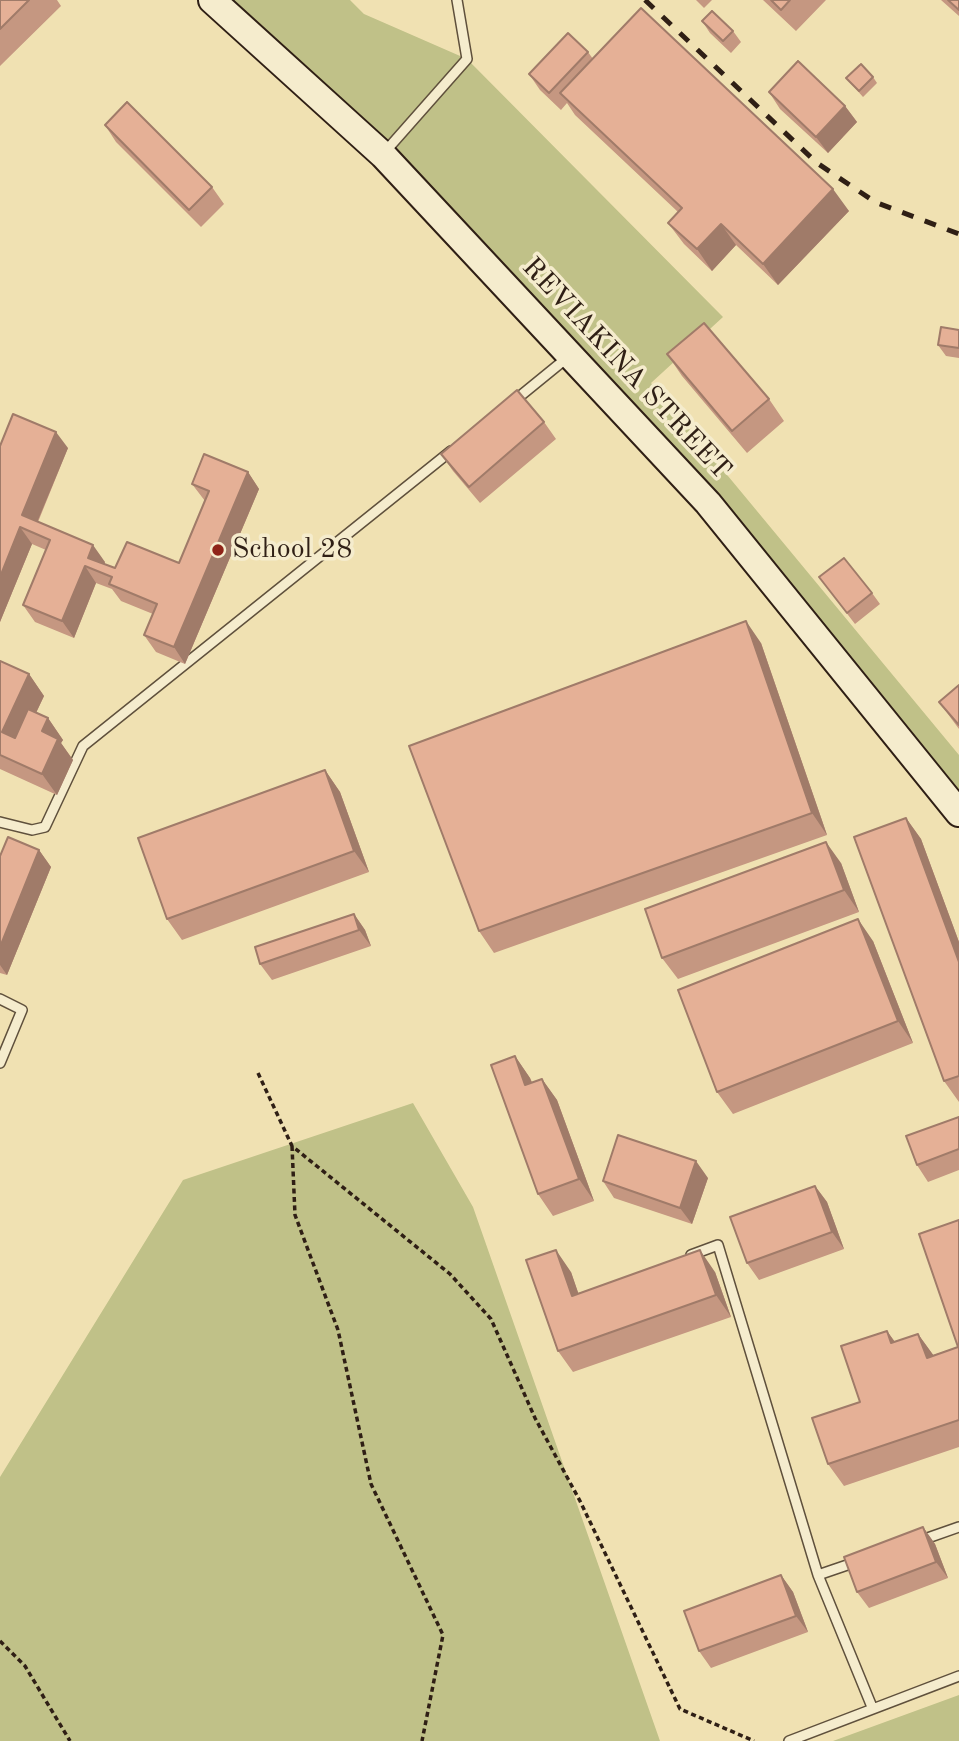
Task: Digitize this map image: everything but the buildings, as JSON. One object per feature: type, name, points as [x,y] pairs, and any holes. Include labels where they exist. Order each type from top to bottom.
[{"type":"street","name":"REVIAKINA STREET","points":[[212,0],[383,155],[708,503],[959,813]]},
{"type":"lane","points":[[383,155],[467,59],[457,0]]},
{"type":"lane","points":[[505,408],[570,356]]},
{"type":"lane","points":[[0,822],[32,830],[45,827],[83,746],[462,442]]},
{"type":"lane","points":[[0,999],[22,1010],[0,1063]]},
{"type":"lane","points":[[681,1258],[718,1245],[818,1575],[872,1707]]},
{"type":"lane","points":[[908,1545],[959,1527]]},
{"type":"lane","points":[[818,1575],[869,1558]]},
{"type":"lane","points":[[789,1741],[872,1707],[959,1676]]},
{"type":"path","points":[[258,1073],[292,1146],[295,1215],[338,1330],[371,1484],[443,1635],[422,1741]]},
{"type":"path","points":[[292,1146],[450,1274],[491,1319],[535,1418],[580,1501],[680,1709],[754,1741]]},
{"type":"path","points":[[0,1641],[25,1666],[70,1741]]},
{"type":"green space","points":[[212,0],[350,0],[364,14],[467,59],[723,317],[651,383],[959,755],[959,813],[708,503]]},
{"type":"green space","points":[[413,1103],[473,1207],[660,1741],[0,1741],[0,1477],[183,1180]]},
{"type":"green space","points":[[959,1695],[959,1741],[833,1741]]},
{"type":"railway","points":[[645,0],[817,163],[875,202],[959,234]]},
{"type":"place","name":"School 28","points":[[218,550]]}]
